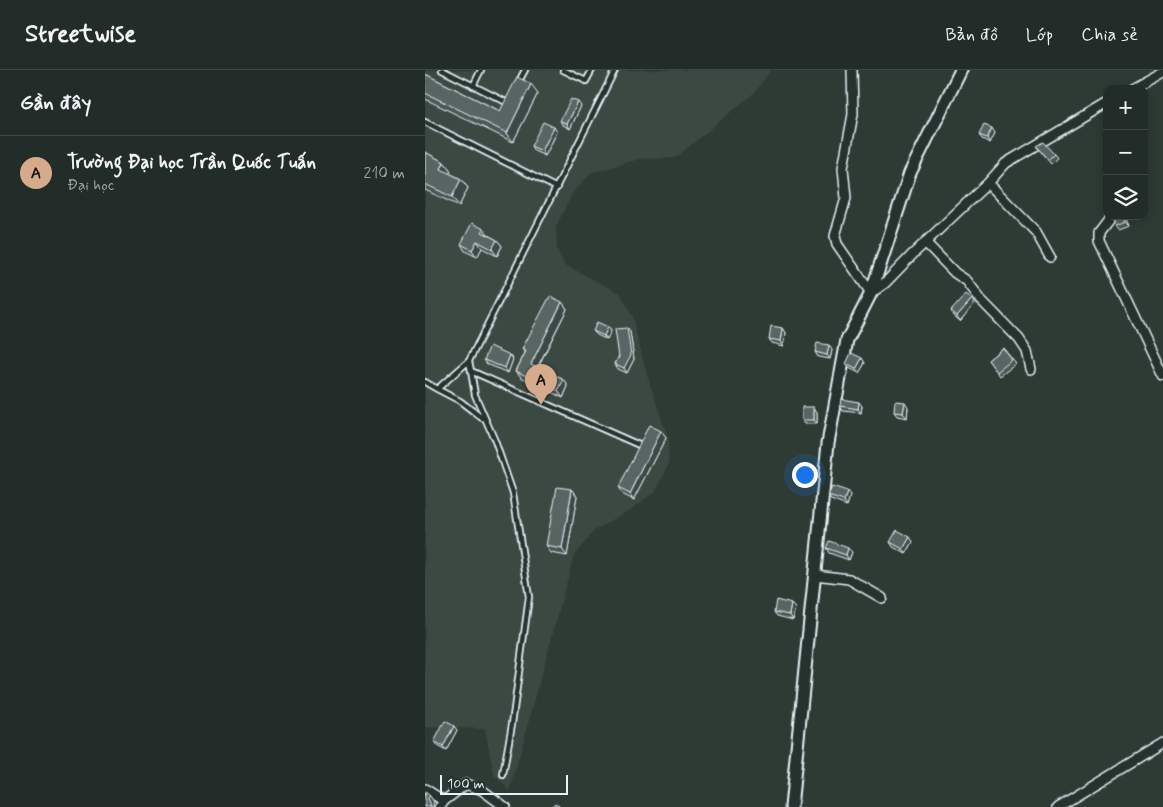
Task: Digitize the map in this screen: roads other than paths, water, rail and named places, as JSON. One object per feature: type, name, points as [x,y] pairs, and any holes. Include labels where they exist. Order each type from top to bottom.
[{"type":"street","points":[[852,70],[853,114],[843,168],[846,198],[835,236],[837,244],[871,292]]},
{"type":"street","points":[[791,807],[828,443],[847,340],[871,292],[910,173],[961,70]]},
{"type":"street","points":[[1140,85],[1163,72]]},
{"type":"street","points":[[871,292],[885,283],[925,242],[988,183],[1006,163],[1103,105]]},
{"type":"street","points":[[988,183],[1037,232],[1050,257]]},
{"type":"street","points":[[1109,220],[1099,233],[1099,241],[1163,376]]},
{"type":"street","points":[[925,242],[955,272],[967,281],[981,300],[1019,339],[1027,351],[1031,369]]},
{"type":"street","points":[[815,575],[849,579],[882,598]]},
{"type":"street","points":[[1058,807],[1163,743]]},
{"type":"street","points":[[425,789],[442,804],[462,786],[470,784],[505,807]]},
{"type":"lane","points":[[442,70],[508,103],[512,95]]},
{"type":"lane","points":[[473,86],[481,70]]},
{"type":"lane","points":[[517,87],[525,70]]},
{"type":"lane","points":[[563,70],[586,81],[592,70]]},
{"type":"lane","points":[[437,389],[469,361],[614,72],[607,70]]},
{"type":"lane","points":[[425,122],[557,188]]},
{"type":"lane","points":[[469,361],[475,395],[484,420],[495,441],[513,493],[529,597],[512,724],[503,775]]},
{"type":"lane","points":[[471,371],[639,445]]},
{"type":"lane","points":[[425,382],[460,401],[484,420]]},
{"type":"place","name":"Trường Đại học Trần Quốc Tuấn","points":[[541,405]]}]
